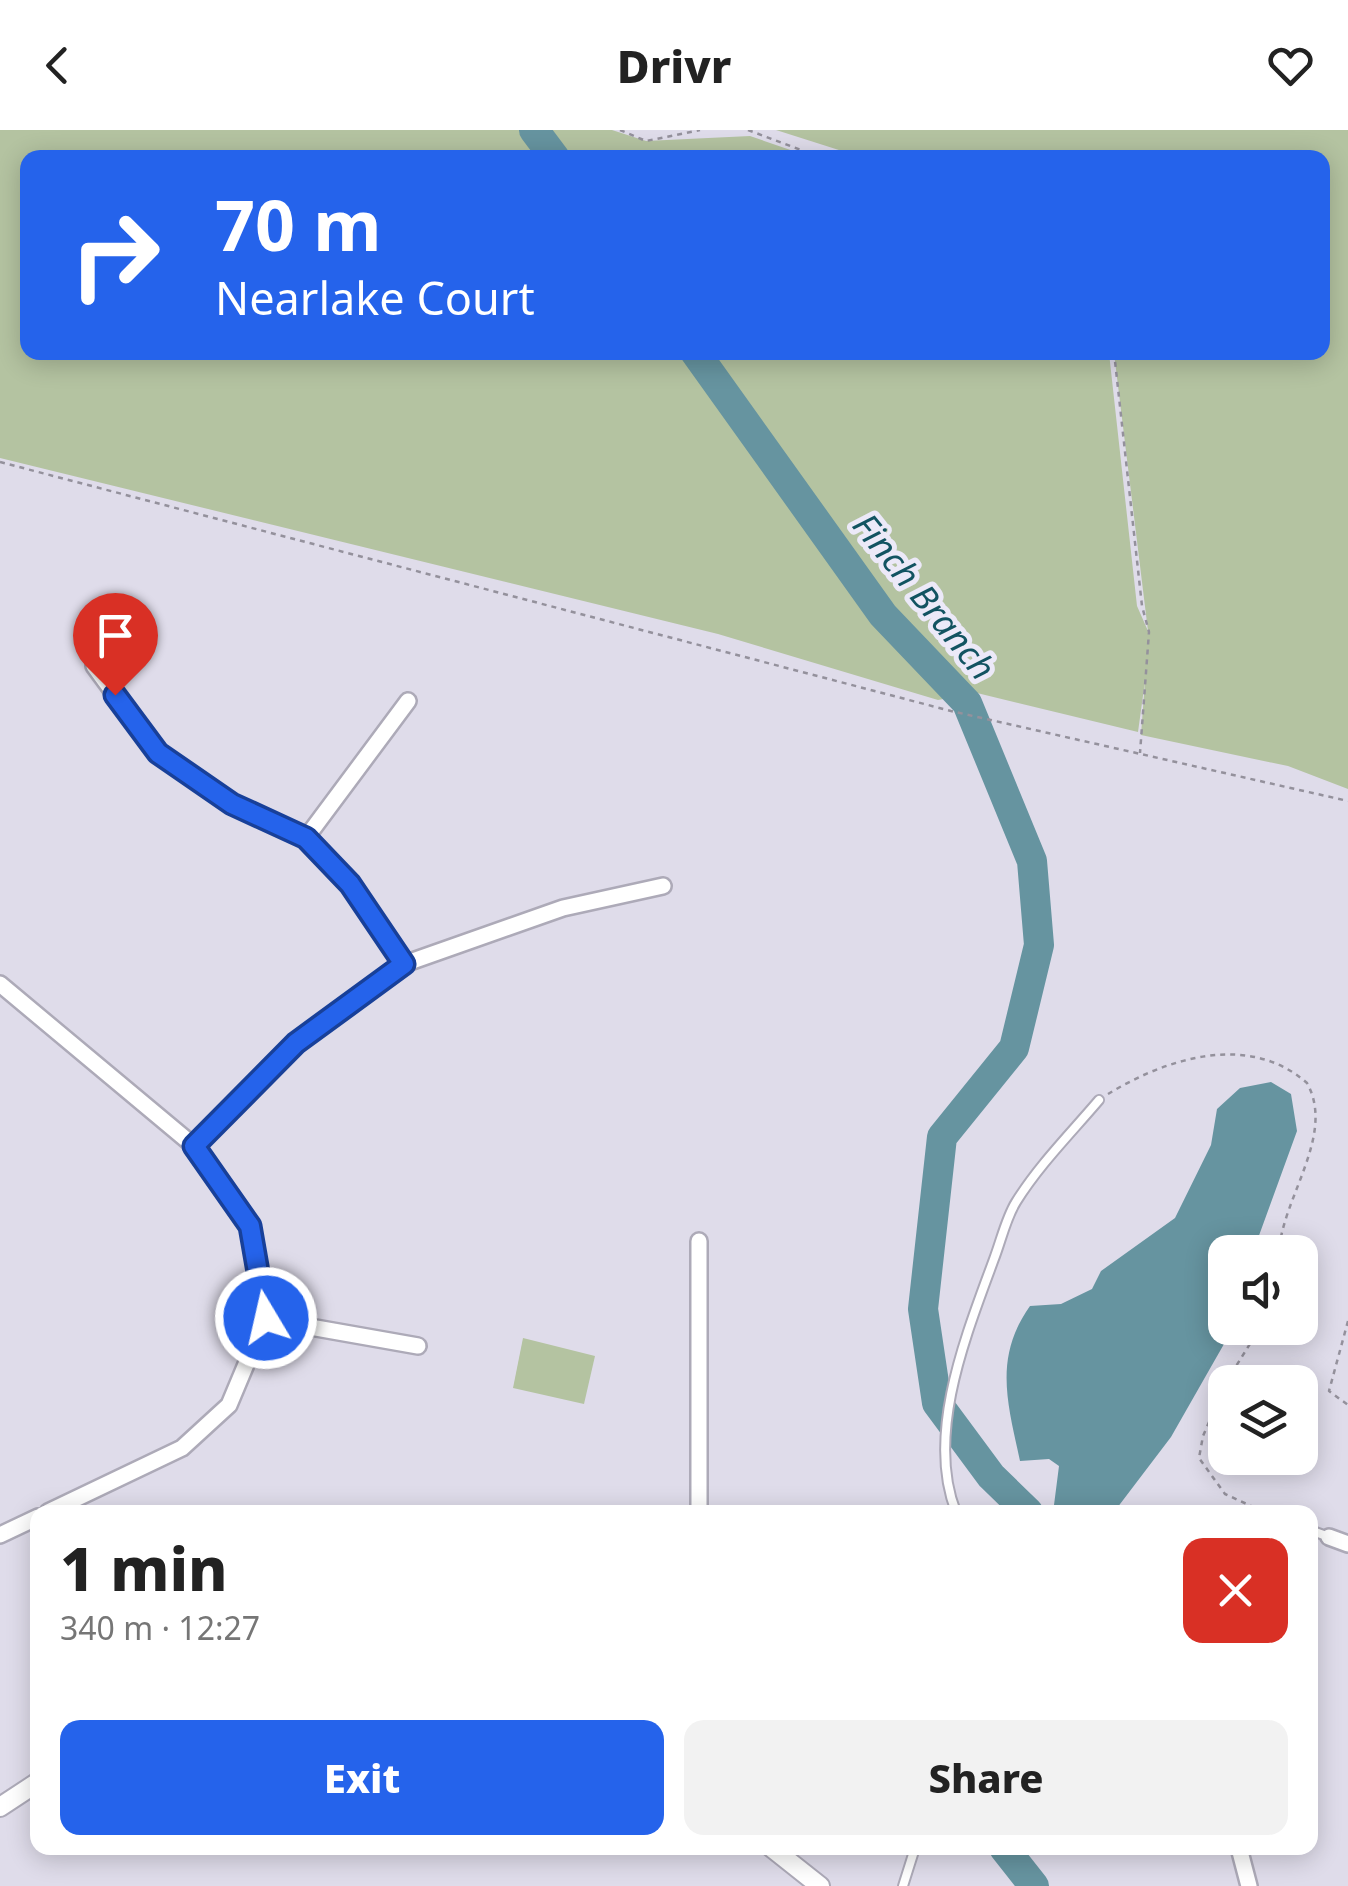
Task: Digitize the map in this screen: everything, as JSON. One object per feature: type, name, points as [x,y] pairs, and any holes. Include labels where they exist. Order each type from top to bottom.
[{"type":"street","points":[[94,666],[158,753],[232,804],[306,838],[350,884],[404,964]]},
{"type":"street","points":[[306,838],[408,700]]},
{"type":"street","points":[[194,1146],[296,1043],[404,964],[563,908],[663,886]]},
{"type":"street","points":[[0,984],[194,1146],[250,1226],[266,1318],[229,1406],[182,1448],[63,1505]]},
{"type":"street","points":[[699,1241],[699,1505]]},
{"type":"street","points":[[266,1318],[418,1346]]},
{"type":"street","points":[[0,1536],[30,1522]]},
{"type":"street","points":[[1329,1537],[1348,1544]]},
{"type":"street","points":[[0,1807],[30,1787]]},
{"type":"street","points":[[781,1855],[820,1886]]},
{"type":"street","points":[[1241,1855],[1250,1886]]},
{"type":"lane","points":[[954,1505],[949,1490],[947,1433],[951,1402],[966,1342],[1015,1204],[1099,1100]]},
{"type":"lane","points":[[1318,1533],[1329,1537]]},
{"type":"lane","points":[[903,1886],[913,1855]]},
{"type":"path","points":[[620,130],[646,141],[700,130]]},
{"type":"path","points":[[748,130],[801,150]]},
{"type":"path","points":[[1115,360],[1142,606],[1149,632],[1140,756]]},
{"type":"path","points":[[0,462],[951,711],[1348,801]]},
{"type":"path","points":[[1099,1100],[1166,1064],[1214,1055],[1246,1054],[1290,1068],[1307,1083],[1317,1114],[1280,1235]]},
{"type":"path","points":[[1348,1322],[1329,1391],[1348,1405]]},
{"type":"path","points":[[1208,1423],[1200,1458],[1208,1469]]},
{"type":"path","points":[[1212,1475],[1226,1494],[1249,1505]]},
{"type":"green space","points":[[0,130],[612,130],[646,141],[750,136],[791,150],[20,150],[20,360],[1110,360],[1137,606],[1148,631],[1115,360],[1330,360],[1330,150],[839,150],[776,130],[1348,130],[1348,789],[1288,766],[1141,735],[1145,681],[1138,732],[977,693],[938,700],[718,634],[0,458]]},
{"type":"green space","points":[[523,1338],[595,1356],[584,1404],[513,1388]]},
{"type":"water","points":[[1271,1082],[1291,1094],[1297,1131],[1259,1235],[1208,1235],[1208,1345],[1223,1345],[1212,1365],[1208,1365],[1208,1372],[1171,1437],[1119,1505],[1054,1505],[1059,1466],[1049,1459],[1020,1461],[1011,1420],[1007,1363],[1018,1325],[1030,1306],[1061,1304],[1092,1289],[1101,1271],[1175,1218],[1211,1145],[1217,1109],[1240,1088]]},
{"type":"waterway","name":"Finch Branch","points":[[534,130],[549,150]]},
{"type":"waterway","name":"Finch Branch","points":[[701,360],[883,615],[967,703],[1032,861],[1039,945],[1014,1048],[942,1137],[923,1309],[937,1403],[991,1476],[1021,1505]]},
{"type":"waterway","name":"Finch Branch","points":[[1010,1855],[1034,1886]]},
{"type":"route","points":[[115,695],[158,753],[232,804],[306,838],[350,884],[404,964],[296,1043],[194,1146],[250,1226],[266,1318]]}]
